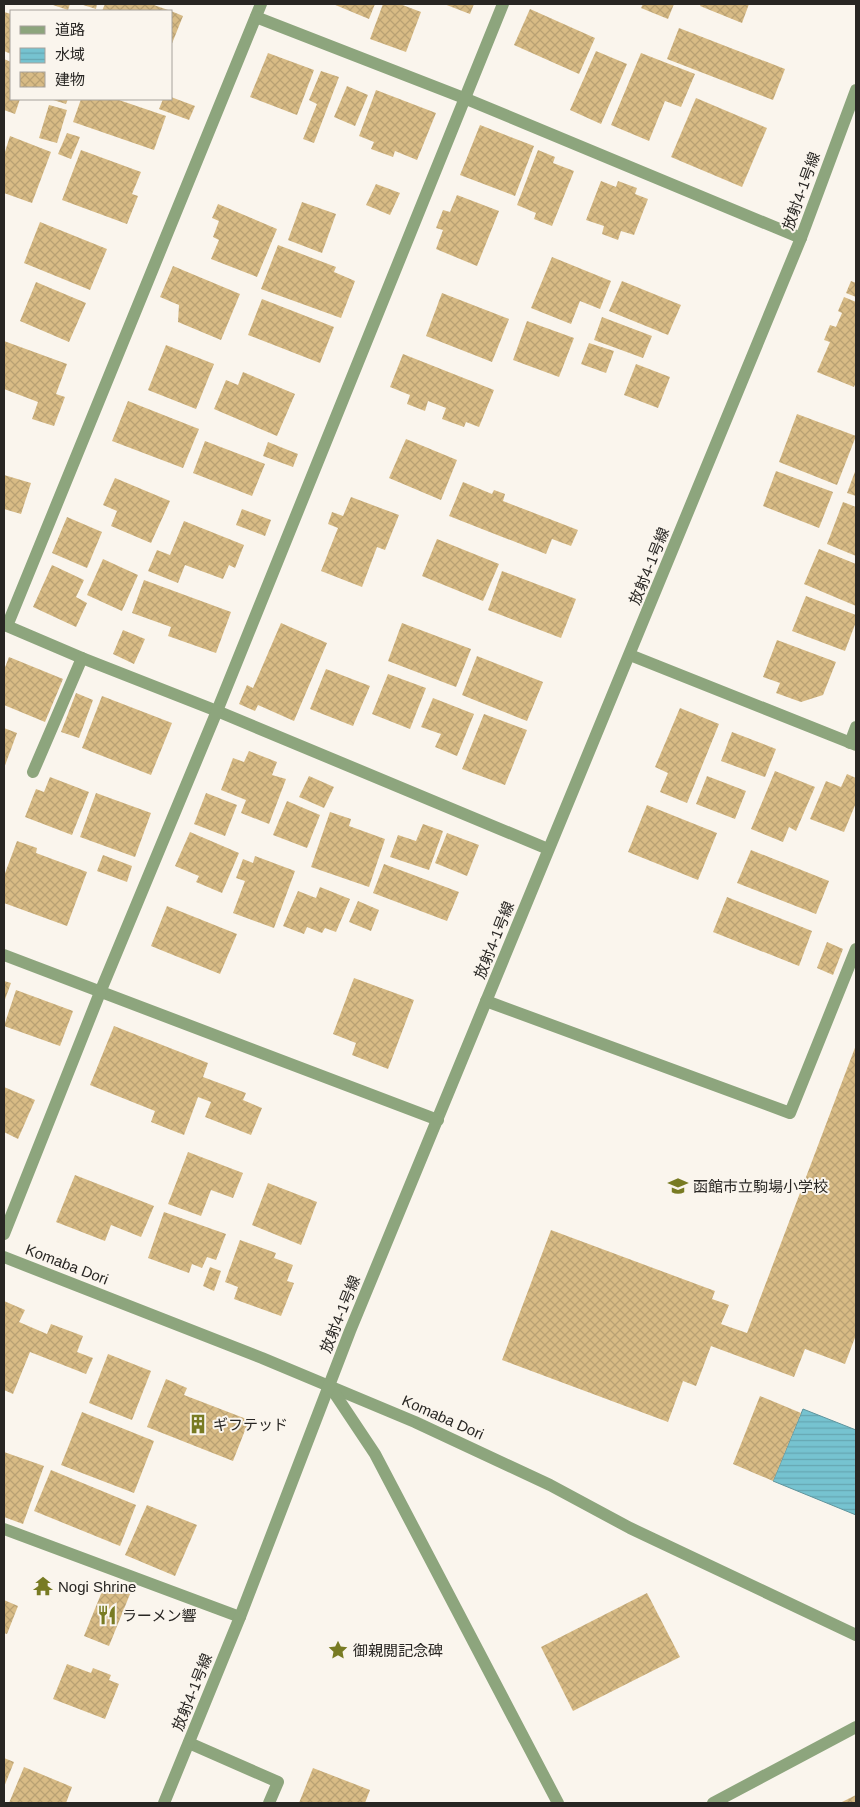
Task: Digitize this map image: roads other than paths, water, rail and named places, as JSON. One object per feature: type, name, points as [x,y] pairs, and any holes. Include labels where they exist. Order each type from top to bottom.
[{"type":"street","points":[[261,4],[7,626],[548,849]]},
{"type":"street","points":[[4,1234],[101,990],[217,711],[503,4]]},
{"type":"street","points":[[256,17],[464,98],[801,238]]},
{"type":"street","name":"放射4-1号線","points":[[164,1803],[240,1617],[329,1385],[801,238],[856,90]]},
{"type":"street","points":[[630,655],[853,744],[856,727]]},
{"type":"street","points":[[33,772],[82,658]]},
{"type":"street","points":[[486,1001],[790,1113],[856,949]]},
{"type":"street","points":[[4,955],[101,990],[438,1120]]},
{"type":"street","name":"Komaba Dori","points":[[4,1257],[329,1385],[415,1422],[550,1485],[630,1528],[856,1636]]},
{"type":"street","points":[[329,1385],[375,1454],[558,1803]]},
{"type":"street","points":[[4,1529],[240,1617]]},
{"type":"street","points":[[713,1803],[856,1726]]},
{"type":"street","points":[[189,1743],[278,1782],[269,1803]]},
{"type":"water","points":[[803,1409],[856,1430],[856,1515],[773,1481]]},
{"type":"place","name":"函館市立駒場小学校","points":[[678,1186]]},
{"type":"place","name":"ギフテッド","points":[[198,1424]]},
{"type":"place","name":"Nogi Shrine","points":[[43,1586]]},
{"type":"place","name":"ラーメン響","points":[[107,1615]]},
{"type":"place","name":"御親閲記念碑","points":[[338,1650]]}]
